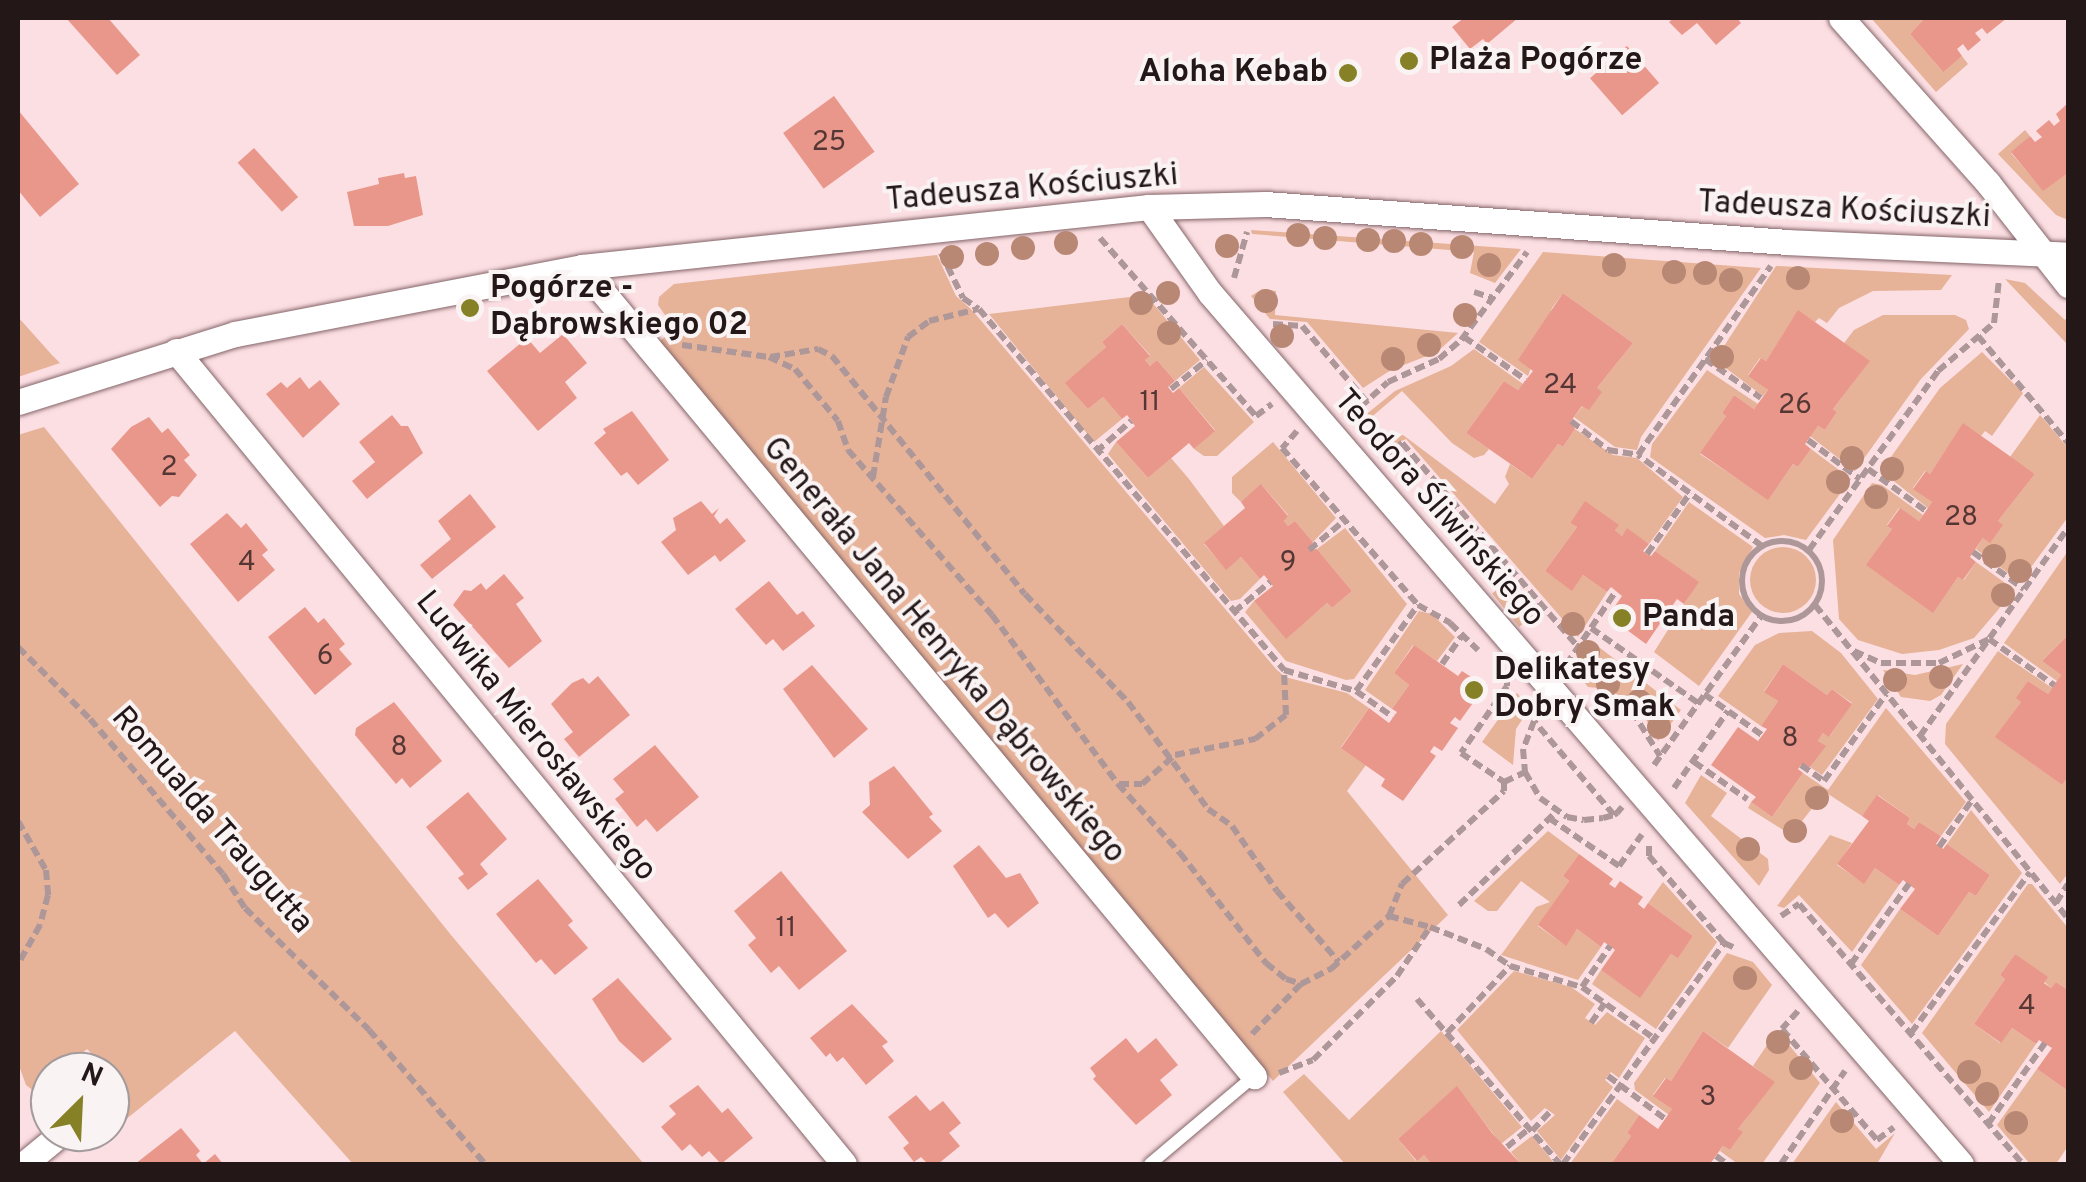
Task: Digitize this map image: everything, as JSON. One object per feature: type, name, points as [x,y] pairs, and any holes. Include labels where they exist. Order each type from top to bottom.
[{"type":"street","points":[[1841,18],[2057,255],[2068,285]]},
{"type":"street","name":"Tadeusza Kościuszki","points":[[18,402],[176,351],[369,306],[582,267],[1149,207],[1265,204],[1780,252],[2057,255]]},
{"type":"street","name":"Teodora Śliwińskiego","points":[[1149,207],[1210,292],[1336,423],[1860,1049],[1961,1164]]},
{"type":"street","name":"Generała Jana Henryka Dąbrowskiego","points":[[582,267],[1254,1076]]},
{"type":"street","name":"Ludwika Mierosławskiego","points":[[176,351],[844,1164]]},
{"type":"lane","points":[[1150,1164],[1254,1076]]},
{"type":"path","points":[[1220,271],[1233,284],[1248,226]]},
{"type":"path","points":[[1095,233],[1256,416],[1271,403],[1297,431],[1282,448],[1418,605],[1450,623],[1461,637],[1494,659]]},
{"type":"path","points":[[1336,423],[1412,367],[1439,359],[1464,337],[1532,244]]},
{"type":"path","points":[[938,247],[963,298],[978,309],[1284,670],[1356,692],[1393,718]]},
{"type":"path","points":[[1754,262],[1780,252]]},
{"type":"path","points":[[1638,454],[1780,252]]},
{"type":"path","points":[[1809,550],[1938,371],[1994,323],[2000,273],[2014,274]]},
{"type":"path","points":[[1474,292],[1492,298]]},
{"type":"path","points":[[873,478],[883,418],[908,337],[929,320],[978,309]]},
{"type":"path","points":[[1265,324],[1302,326],[1367,402]]},
{"type":"path","points":[[638,334],[659,342],[769,357],[795,369],[838,421],[848,450],[992,615],[1118,784],[1180,853],[1266,963],[1301,984]]},
{"type":"path","points":[[1978,336],[2068,443]]},
{"type":"path","points":[[1464,337],[1526,380]]},
{"type":"path","points":[[769,357],[818,349],[832,356],[1025,594],[1128,702],[1208,809],[1232,826],[1277,891],[1338,962]]},
{"type":"path","points":[[1705,359],[1762,398]]},
{"type":"path","points":[[1171,390],[1207,360]]},
{"type":"path","points":[[1096,452],[1131,421]]},
{"type":"path","points":[[1571,421],[1608,450],[1638,454],[1762,546]]},
{"type":"path","points":[[1336,423],[1355,429]]},
{"type":"path","points":[[1808,440],[1860,479]]},
{"type":"path","points":[[1372,449],[1382,460],[1402,443],[1578,646]]},
{"type":"path","points":[[1868,469],[1926,512]]},
{"type":"path","points":[[1647,554],[1690,493]]},
{"type":"path","points":[[1309,550],[1345,520]]},
{"type":"path","points":[[1920,736],[2068,528]]},
{"type":"path","points":[[1778,540],[1809,550],[1822,576],[1815,605],[1790,621],[1775,622],[1748,604],[1742,572],[1749,557],[1778,540]]},
{"type":"path","points":[[1974,552],[2024,590]]},
{"type":"path","points":[[1234,612],[1270,582]]},
{"type":"path","points":[[1564,669],[1616,591]]},
{"type":"path","points":[[1356,692],[1418,605]]},
{"type":"path","points":[[1815,605],[2068,918]]},
{"type":"path","points":[[1591,628],[1698,703]]},
{"type":"path","points":[[1442,664],[1461,637]]},
{"type":"path","points":[[1850,649],[1881,662],[1905,666],[1940,663],[1989,639]]},
{"type":"path","points":[[1989,639],[2054,685]]},
{"type":"path","name":"Romualda Traugutta","points":[[18,647],[90,718],[223,874],[245,908],[370,1030],[485,1164]]},
{"type":"path","points":[[1118,784],[1142,784],[1170,760],[1255,740],[1286,715],[1284,670]]},
{"type":"path","points":[[1504,782],[1461,752],[1507,686],[1508,672]]},
{"type":"path","points":[[1704,694],[1762,735]]},
{"type":"path","points":[[1801,765],[1824,782],[1886,694]]},
{"type":"path","points":[[1587,695],[1610,696],[1632,711],[1660,756]]},
{"type":"path","points":[[1673,795],[1728,712]]},
{"type":"path","points":[[1694,762],[1747,799]]},
{"type":"path","points":[[1574,767],[1614,814]]},
{"type":"path","points":[[1504,782],[1525,772]]},
{"type":"path","points":[[1234,1053],[1301,984],[1338,962],[1389,916],[1402,884],[1504,790],[1504,782]]},
{"type":"path","points":[[1939,846],[1972,800]]},
{"type":"path","points":[[1622,807],[1644,831],[1649,856],[1724,943],[1742,950]]},
{"type":"path","points":[[1460,906],[1556,812]]},
{"type":"path","points":[[1549,818],[1619,866],[1644,831]]},
{"type":"path","points":[[18,821],[46,870],[48,895],[40,924],[18,964]]},
{"type":"path","points":[[1910,1033],[2030,872]]},
{"type":"path","points":[[1851,964],[1909,884]]},
{"type":"path","points":[[2056,902],[2068,884]]},
{"type":"path","points":[[1771,910],[1778,918],[1800,904],[2023,1164]]},
{"type":"path","points":[[1389,916],[1430,927],[1486,950],[1510,966],[1582,987],[1655,1039]]},
{"type":"path","points":[[1254,1076],[1288,1072],[1314,1060],[1396,976],[1430,927]]},
{"type":"path","points":[[1417,999],[1562,1164],[1724,943]]},
{"type":"path","points":[[1582,987],[1610,946]]},
{"type":"path","points":[[1447,1033],[1510,966]]},
{"type":"path","points":[[1792,1000],[1799,1010],[1782,1029],[1877,1140],[1894,1127],[1904,1140]]},
{"type":"path","points":[[1591,1022],[1605,1003]]},
{"type":"path","points":[[1988,1124],[2045,1044]]},
{"type":"path","points":[[1781,1164],[1860,1049]]},
{"type":"path","points":[[1608,1076],[1665,1119]]},
{"type":"path","points":[[1507,1148],[1550,1112]]},
{"type":"path","points":[[1716,1156],[1727,1164]]},
{"type":"shaded area","points":[[1871,18],[1925,18],[1910,34],[1942,71],[1962,56],[1968,64],[1936,92]]},
{"type":"shaded area","points":[[2025,130],[2030,136],[2011,153],[2043,190],[2068,173],[2068,220],[2056,215],[1998,154]]},
{"type":"shaded area","points":[[1251,230],[1521,249],[1495,283],[1470,273],[1474,252],[1252,234]]},
{"type":"shaded area","points":[[1543,252],[1761,268],[1641,437],[1637,450],[1615,447],[1574,417],[1633,343],[1563,293],[1552,308],[1528,376],[1479,342]]},
{"type":"shaded area","points":[[937,255],[956,296],[972,310],[1276,669],[1285,677],[1347,693],[1369,708],[1341,747],[1366,765],[1347,791],[1448,915],[1273,1081],[659,342],[674,328],[658,305],[659,297],[674,284]]},
{"type":"shaded area","points":[[1776,266],[1952,275],[1941,290],[1873,291],[1839,308],[1827,323],[1819,318],[1815,322],[1798,311],[1766,361],[1760,358],[1748,375],[1768,390],[1763,396],[1715,360]]},
{"type":"shaded area","points":[[2005,279],[2025,283],[2065,320],[2068,316],[2068,345]]},
{"type":"shaded area","points":[[1262,289],[1276,291],[1275,315],[1458,333],[1437,352],[1391,370],[1363,388],[1307,322],[1270,319],[1251,296]]},
{"type":"shaded area","points":[[1146,295],[1200,360],[1175,381],[1157,360],[1150,366],[1145,360],[1150,355],[1122,324],[1102,342],[1106,347],[1066,383],[1088,409],[1103,397],[1122,419],[1094,442],[989,314]]},
{"type":"shaded area","points":[[1883,315],[1955,315],[1966,320],[1969,329],[1921,379],[1855,471],[1810,436],[1818,426],[1825,430],[1837,412],[1833,409],[1869,362],[1844,343],[1854,330]]},
{"type":"shaded area","points":[[18,317],[52,355],[60,363],[18,377]]},
{"type":"shaded area","points":[[1474,349],[1523,384],[1518,390],[1504,381],[1466,433],[1489,449],[1484,455],[1474,458],[1452,443],[1402,391],[1361,426],[1358,421],[1395,391],[1451,366]]},
{"type":"shaded area","points":[[1982,352],[2023,393],[1992,436],[1985,431],[1981,436],[1963,424],[1930,474],[1925,471],[1913,488],[1932,502],[1928,508],[1881,471],[1940,388]]},
{"type":"shaded area","points":[[1204,367],[1254,422],[1217,456],[1204,456],[1194,449],[1215,430],[1179,388]]},
{"type":"shaded area","points":[[1707,370],[1758,404],[1754,409],[1734,395],[1722,413],[1726,416],[1700,454],[1768,499],[1793,464],[1798,467],[1811,449],[1851,479],[1806,540],[1784,535],[1765,538],[1650,457],[1652,444]]},
{"type":"shaded area","points":[[2040,415],[2068,448],[2068,517],[2020,582],[1976,549],[1983,538],[1990,542],[1998,521],[2035,474],[2010,457]]},
{"type":"shaded area","points":[[44,427],[451,935],[644,1164],[353,1164],[235,1031],[130,1116],[130,1052],[30,1052],[30,1088],[26,1085],[18,1063],[18,435]]},
{"type":"shaded area","points":[[1575,429],[1613,455],[1637,458],[1683,497],[1649,544],[1627,529],[1622,536],[1615,530],[1618,525],[1585,502],[1570,523],[1577,527],[1545,571],[1572,590],[1583,575],[1607,592],[1578,637],[1406,439],[1385,448],[1379,446],[1390,434],[1403,435],[1495,504],[1509,484],[1505,477],[1510,464],[1532,479],[1558,444],[1563,447]]},
{"type":"shaded area","points":[[1116,442],[1148,478],[1171,458],[1189,479],[1224,526],[1204,544],[1226,569],[1241,557],[1260,579],[1240,599],[1231,601],[1108,454]]},
{"type":"shaded area","points":[[1273,442],[1336,518],[1313,542],[1295,521],[1288,526],[1284,521],[1288,515],[1262,485],[1241,502],[1232,493],[1232,477]]},
{"type":"shaded area","points":[[1872,483],[1882,485],[1923,515],[1919,521],[1899,508],[1887,525],[1892,529],[1867,565],[1933,612],[1958,577],[1964,580],[1976,562],[2015,590],[1974,638],[1939,650],[1902,654],[1858,640],[1839,619],[1833,540]]},
{"type":"shaded area","points":[[1689,502],[1753,547],[1739,573],[1739,594],[1752,612],[1699,686],[1654,652],[1698,582],[1655,551]]},
{"type":"shaded area","points":[[1345,528],[1407,604],[1354,679],[1346,680],[1286,661],[1245,612],[1254,601],[1286,638],[1327,603],[1332,608],[1352,591],[1317,549]]},
{"type":"shaded area","points":[[1783,547],[1806,557],[1816,580],[1806,603],[1783,613],[1760,603],[1750,580],[1760,557]]},
{"type":"shaded area","points":[[2068,551],[2068,635],[2042,661],[2061,675],[2057,681],[2004,643]]},
{"type":"shaded area","points":[[1510,579],[1537,612],[1519,627],[1492,593]]},
{"type":"shaded area","points":[[1419,611],[1432,614],[1455,637],[1437,661],[1413,645],[1394,673],[1409,685],[1392,709],[1365,690]]},
{"type":"shaded area","points":[[1812,631],[1841,653],[1878,699],[1822,775],[1810,767],[1825,746],[1818,741],[1823,733],[1830,736],[1852,703],[1832,689],[1827,695],[1783,664],[1764,691],[1778,701],[1761,726],[1718,696],[1755,645],[1779,633]]},
{"type":"shaded area","points":[[1591,641],[1681,710],[1658,741],[1639,707],[1608,689],[1588,687],[1573,668]]},
{"type":"shaded area","points":[[1998,651],[2052,688],[2048,694],[2028,681],[2021,702],[1996,737],[2062,785],[2068,777],[2068,873],[2060,884],[1945,744],[1946,724]]},
{"type":"shaded area","points":[[1963,664],[1941,695],[1930,701],[1901,697],[1883,670],[1915,675]]},
{"type":"shaded area","points":[[1517,693],[1530,708],[1516,729],[1513,765],[1482,742]]},
{"type":"shaded area","points":[[1886,708],[1966,802],[1941,836],[1919,822],[1914,829],[1907,824],[1910,818],[1878,795],[1862,816],[1825,792],[1791,835],[1748,808],[1751,802],[1772,817],[1803,773],[1828,790]]},
{"type":"shaded area","points":[[1701,775],[1727,793],[1711,816],[1768,859],[1769,870],[1759,886],[1685,803]]},
{"type":"shaded area","points":[[1971,810],[2022,873],[1912,1024],[1861,965],[1900,909],[1938,936],[1969,892],[1976,896],[1990,875],[1947,844]]},
{"type":"shaded area","points":[[1548,831],[1579,854],[1563,876],[1569,881],[1538,926],[1565,945],[1577,929],[1601,947],[1578,980],[1501,955],[1536,907],[1550,902],[1521,881],[1497,911],[1488,911],[1474,901]]},
{"type":"shaded area","points":[[1830,835],[1852,843],[1837,865],[1864,883],[1875,868],[1899,885],[1852,952],[1799,895],[1784,908],[1777,906]]},
{"type":"shaded area","points":[[1663,882],[1717,942],[1656,1029],[1592,984],[1601,970],[1640,997],[1671,954],[1678,957],[1693,936],[1648,903]]},
{"type":"shaded area","points":[[2028,884],[2068,928],[2068,990],[2056,982],[2051,988],[2015,954],[2000,975],[2005,979],[1974,1024],[2000,1043],[2012,1028],[2036,1044],[1989,1112],[1922,1033]]},
{"type":"shaded area","points":[[1727,953],[1753,962],[1772,985],[1728,1048],[1703,1031],[1671,1081],[1665,1078],[1653,1095],[1672,1109],[1669,1115],[1635,1090],[1634,1083]]},
{"type":"shaded area","points":[[1514,971],[1571,987],[1595,1004],[1585,1018],[1595,1025],[1607,1012],[1645,1038],[1619,1078],[1611,1072],[1605,1080],[1613,1087],[1561,1160],[1537,1131],[1555,1115],[1545,1108],[1531,1121],[1457,1030]]},
{"type":"shaded area","points":[[1777,1030],[1820,1083],[1762,1164],[1738,1164],[1720,1151],[1723,1146],[1730,1150],[1742,1133],[1738,1129],[1774,1082],[1753,1066]]},
{"type":"shaded area","points":[[1441,1031],[1522,1127],[1501,1144],[1457,1087],[1398,1139],[1416,1161],[1424,1155],[1431,1164],[1345,1164],[1283,1092],[1304,1074],[1349,1120]]},
{"type":"shaded area","points":[[2037,1069],[2068,1091],[2068,1146],[2056,1164],[2030,1164],[1997,1125]]},
{"type":"shaded area","points":[[1617,1099],[1639,1115],[1627,1133],[1631,1136],[1611,1164],[1570,1164]]},
{"type":"shaded area","points":[[1836,1102],[1876,1149],[1895,1133],[1877,1164],[1792,1164]]},
{"type":"shaded area","points":[[1532,1136],[1555,1164],[1521,1164],[1511,1152]]},
{"type":"building","points":[[66,18],[108,18],[140,55],[117,75]]},
{"type":"building","points":[[1464,18],[1518,18],[1487,44],[1483,39],[1470,49],[1452,27]]},
{"type":"building","points":[[1674,18],[1737,18],[1741,23],[1716,45],[1697,23],[1682,35],[1669,22]]},
{"type":"building","points":[[1925,18],[2007,18],[1987,34],[1982,28],[1975,33],[1981,40],[1968,51],[1963,44],[1957,49],[1962,56],[1943,72],[1910,34]]},
{"type":"building","points":[[1627,46],[1659,83],[1622,115],[1590,78]]},
{"type":"building","points":[[834,96],[875,152],[824,189],[783,133]]},
{"type":"building","points":[[2068,103],[2068,173],[2043,191],[2011,152],[2030,136],[2035,142],[2042,137],[2036,131],[2049,120],[2054,126],[2060,121],[2056,114]]},
{"type":"building","points":[[18,110],[79,184],[40,217],[18,190]]},
{"type":"building","points":[[254,148],[298,197],[282,212],[238,163]]},
{"type":"building","points":[[404,173],[405,178],[416,176],[423,215],[388,226],[354,226],[347,192],[379,184],[378,178]]},
{"type":"building","points":[[1563,293],[1633,343],[1597,388],[1602,392],[1589,410],[1582,406],[1571,421],[1575,429],[1563,447],[1558,444],[1532,479],[1466,433],[1504,381],[1518,390],[1533,371],[1518,360]]},
{"type":"building","points":[[1798,310],[1870,361],[1833,409],[1837,412],[1825,430],[1818,426],[1805,444],[1811,449],[1798,467],[1793,464],[1768,500],[1700,453],[1726,416],[1722,413],[1734,395],[1754,409],[1768,390],[1748,376],[1761,358],[1766,361]]},
{"type":"building","points":[[1122,324],[1150,356],[1145,360],[1150,366],[1157,360],[1175,381],[1168,387],[1173,393],[1179,388],[1215,431],[1194,449],[1189,443],[1148,478],[1116,442],[1135,426],[1127,415],[1122,419],[1103,397],[1088,409],[1065,383],[1106,347],[1102,342]]},
{"type":"building","points":[[563,334],[587,363],[565,382],[577,398],[538,431],[487,371],[527,338],[540,353]]},
{"type":"building","points":[[300,377],[309,389],[320,380],[340,404],[303,438],[266,394],[281,382],[287,388]]},
{"type":"building","points":[[632,411],[669,460],[638,485],[627,472],[621,476],[594,443],[606,433],[603,429]]},
{"type":"building","points":[[392,415],[401,426],[408,426],[423,453],[367,499],[352,481],[375,462],[359,442]]},
{"type":"building","points":[[149,417],[162,433],[168,428],[190,455],[184,460],[197,475],[179,497],[172,496],[160,507],[111,449],[131,427]]},
{"type":"building","points":[[1963,423],[2035,474],[1998,521],[2003,525],[1990,543],[1983,538],[1970,557],[1976,562],[1963,580],[1958,577],[1933,613],[1866,565],[1892,529],[1887,526],[1900,508],[1919,521],[1932,502],[1913,489],[1926,471],[1930,474]]},
{"type":"building","points":[[1261,484],[1288,516],[1284,521],[1288,526],[1295,521],[1313,542],[1309,550],[1317,549],[1352,591],[1332,608],[1327,603],[1286,639],[1254,601],[1273,586],[1264,575],[1260,579],[1241,557],[1226,570],[1204,543],[1245,508],[1241,502]]},
{"type":"building","points":[[470,494],[496,527],[432,579],[420,565],[451,539],[438,521]]},
{"type":"building","points":[[701,501],[712,514],[719,508],[714,516],[720,524],[727,518],[746,541],[720,562],[715,555],[688,575],[661,542],[676,530],[673,518]]},
{"type":"building","points":[[1585,501],[1619,525],[1615,530],[1622,536],[1627,528],[1649,544],[1643,551],[1647,554],[1651,556],[1655,551],[1699,582],[1684,604],[1677,599],[1646,644],[1608,616],[1622,596],[1611,587],[1607,592],[1583,575],[1572,591],[1545,571],[1577,527],[1570,523]]},
{"type":"building","points":[[227,513],[241,528],[246,523],[268,550],[262,555],[275,570],[238,602],[190,544]]},
{"type":"building","points":[[504,574],[524,598],[516,604],[542,641],[509,668],[453,605],[464,590],[471,591],[481,583],[486,590]]},
{"type":"building","points":[[769,581],[797,615],[803,611],[815,626],[783,651],[773,639],[766,645],[735,609]]},
{"type":"building","points":[[305,607],[318,623],[324,618],[345,644],[339,649],[352,664],[315,695],[268,637]]},
{"type":"building","points":[[2068,635],[2068,777],[2062,785],[1995,737],[2021,702],[2016,698],[2028,681],[2048,694],[2061,675],[2042,661]]},
{"type":"building","points":[[1414,645],[1458,676],[1462,671],[1485,686],[1460,721],[1455,717],[1450,723],[1458,728],[1442,751],[1434,746],[1430,752],[1436,756],[1403,801],[1381,786],[1385,779],[1341,748],[1369,708],[1389,723],[1397,712],[1392,709],[1409,685],[1394,673]]},
{"type":"building","points":[[1783,664],[1827,695],[1832,689],[1852,704],[1829,737],[1823,733],[1818,741],[1826,746],[1810,767],[1801,765],[1798,769],[1803,773],[1772,817],[1751,802],[1756,797],[1711,765],[1738,727],[1758,741],[1767,729],[1761,726],[1778,701],[1764,692]]},
{"type":"building","points":[[812,665],[868,729],[834,758],[783,689]]},
{"type":"building","points":[[598,676],[630,715],[579,757],[564,739],[573,732],[551,704],[572,683],[583,678],[589,684]]},
{"type":"building","points":[[394,702],[442,761],[410,788],[402,778],[396,784],[355,735],[356,728]]},
{"type":"building","points":[[655,745],[699,797],[657,832],[646,819],[637,827],[615,799],[624,792],[613,779]]},
{"type":"building","points":[[894,766],[942,831],[908,859],[862,812],[870,805],[869,782]]},
{"type":"building","points":[[468,792],[507,839],[480,864],[488,874],[468,890],[458,878],[464,874],[426,827]]},
{"type":"building","points":[[1877,795],[1910,818],[1907,824],[1914,829],[1919,822],[1941,836],[1936,844],[1943,849],[1947,844],[1990,875],[1976,896],[1969,892],[1938,936],[1900,909],[1915,889],[1903,880],[1899,885],[1875,868],[1864,884],[1837,864],[1869,821],[1862,816]]},
{"type":"building","points":[[979,845],[1006,878],[1020,873],[1039,903],[1008,928],[995,913],[988,918],[953,866]]},
{"type":"building","points":[[1579,854],[1613,879],[1609,884],[1615,888],[1620,881],[1643,897],[1638,904],[1644,909],[1648,903],[1693,936],[1678,958],[1671,954],[1640,998],[1601,970],[1615,950],[1610,946],[1604,942],[1601,947],[1577,929],[1566,946],[1538,925],[1569,881],[1563,876]]},
{"type":"building","points":[[781,871],[847,951],[799,990],[779,966],[771,973],[748,945],[756,938],[734,911]]},
{"type":"building","points":[[538,879],[573,921],[568,925],[588,948],[555,975],[541,959],[536,963],[496,914]]},
{"type":"building","points":[[2015,954],[2048,977],[2044,983],[2051,988],[2056,982],[2068,990],[2068,1091],[2037,1069],[2052,1048],[2039,1040],[2036,1044],[2012,1028],[2001,1043],[1974,1024],[2005,979],[2000,975]]},
{"type":"building","points":[[618,978],[672,1039],[643,1063],[619,1041],[592,999]]},
{"type":"building","points":[[852,1004],[888,1042],[882,1046],[894,1061],[866,1085],[843,1057],[837,1062],[830,1053],[826,1057],[810,1038]]},
{"type":"building","points":[[1703,1031],[1775,1082],[1738,1129],[1743,1132],[1730,1150],[1723,1146],[1710,1164],[1611,1164],[1631,1136],[1627,1133],[1639,1115],[1658,1129],[1672,1109],[1653,1096],[1666,1078],[1671,1081]]},
{"type":"building","points":[[1126,1038],[1138,1053],[1156,1038],[1178,1065],[1160,1080],[1172,1095],[1136,1125],[1093,1079],[1096,1076],[1090,1068]]},
{"type":"building","points":[[698,1085],[722,1113],[728,1108],[753,1138],[721,1164],[709,1151],[702,1157],[690,1144],[682,1151],[661,1127],[676,1114],[669,1106]]},
{"type":"building","points":[[1457,1086],[1521,1164],[1431,1164],[1424,1155],[1417,1161],[1398,1139]]},
{"type":"building","points":[[916,1095],[930,1111],[943,1101],[961,1123],[949,1133],[960,1146],[938,1164],[928,1164],[921,1157],[914,1162],[903,1148],[909,1143],[888,1117]]},
{"type":"building","points":[[181,1128],[200,1151],[196,1155],[203,1164],[135,1164]]},
{"type":"building","points":[[215,1154],[223,1164],[203,1164]]},
{"type":"place","name":"Plaża Pogórze","points":[[1409,61]]},
{"type":"place","name":"Aloha Kebab","points":[[1348,73]]},
{"type":"place","name":"Pogórze - Dąbrowskiego 02","points":[[470,308]]},
{"type":"place","name":"Panda","points":[[1622,618]]},
{"type":"place","name":"Delikatesy Dobry Smak","points":[[1474,690]]}]
